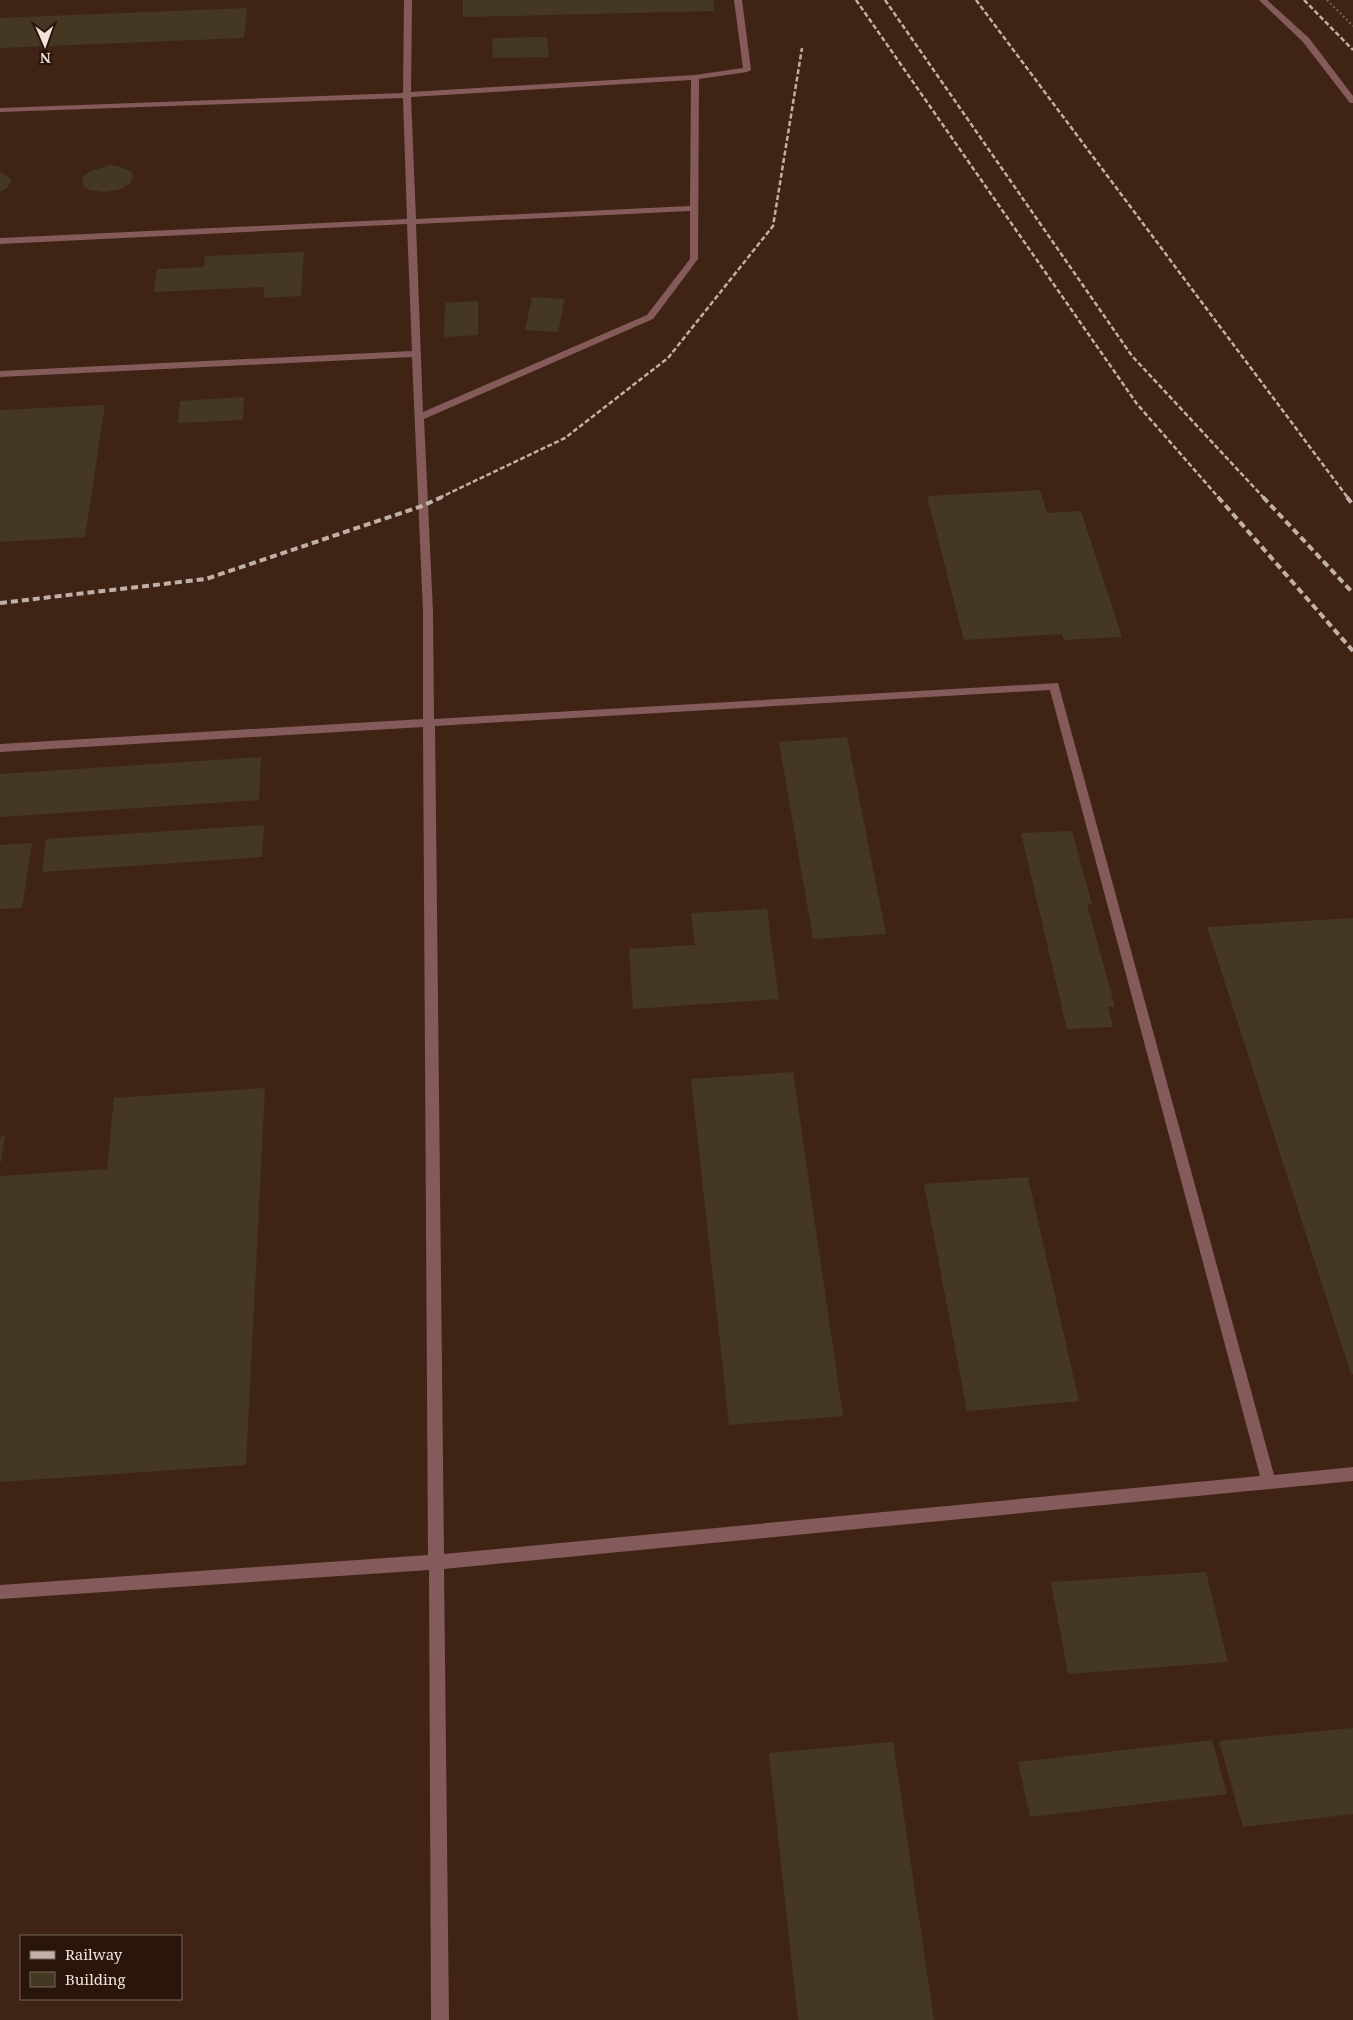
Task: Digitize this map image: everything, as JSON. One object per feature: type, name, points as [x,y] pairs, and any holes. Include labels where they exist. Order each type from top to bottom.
[{"type":"lane","points":[[408,0],[407,95],[413,222],[418,418],[428,612],[430,722],[428,837],[440,2020]]},
{"type":"lane","points":[[0,110],[407,95],[695,77],[747,70],[738,0]]},
{"type":"lane","points":[[1262,0],[1306,40],[1353,101]]},
{"type":"lane","points":[[418,418],[650,317],[694,259],[695,77]]},
{"type":"lane","points":[[0,241],[694,208]]},
{"type":"lane","points":[[0,374],[417,354]]},
{"type":"lane","points":[[0,748],[1054,686],[1269,1482]]},
{"type":"lane","points":[[0,1592],[436,1562],[1353,1474]]},
{"type":"path","points":[[1327,0],[1353,26]]},
{"type":"shaded area","points":[[0,0],[1353,0],[1353,2020],[0,2020]]},
{"type":"building","points":[[463,0],[713,0],[715,11],[463,17]]},
{"type":"building","points":[[247,8],[244,38],[0,48],[0,18]]},
{"type":"building","points":[[547,37],[549,57],[493,58],[492,38]]},
{"type":"building","points":[[110,165],[132,172],[133,177],[130,183],[121,189],[104,192],[84,187],[83,177],[88,172]]},
{"type":"building","points":[[0,172],[9,177],[11,181],[7,188],[0,192]]},
{"type":"building","points":[[304,252],[301,296],[264,298],[264,287],[154,292],[157,269],[204,267],[205,256]]},
{"type":"building","points":[[532,297],[565,299],[558,332],[525,330]]},
{"type":"building","points":[[478,301],[478,335],[444,337],[445,303]]},
{"type":"building","points":[[244,397],[243,420],[178,423],[180,401]]},
{"type":"building","points":[[105,405],[85,537],[0,542],[0,410]]},
{"type":"building","points":[[1040,490],[1047,513],[1081,511],[1122,637],[1064,640],[1062,634],[964,640],[927,496]]},
{"type":"building","points":[[847,737],[886,934],[813,939],[779,742]]},
{"type":"building","points":[[261,757],[259,800],[0,817],[0,774]]},
{"type":"building","points":[[264,825],[262,857],[42,872],[46,839]]},
{"type":"building","points":[[1072,831],[1092,904],[1087,904],[1115,1007],[1108,1007],[1113,1027],[1067,1029],[1021,833]]},
{"type":"building","points":[[32,843],[22,908],[0,909],[0,845]]},
{"type":"building","points":[[767,909],[779,999],[633,1009],[629,949],[695,945],[691,913]]},
{"type":"building","points":[[1353,918],[1353,1374],[1351,1374],[1207,927]]},
{"type":"building","points":[[793,1072],[843,1416],[729,1425],[691,1079]]},
{"type":"building","points":[[265,1088],[246,1465],[0,1482],[0,1176],[107,1169],[114,1098]]},
{"type":"building","points":[[5,1136],[1,1162],[0,1162],[0,1137]]},
{"type":"building","points":[[1028,1177],[1079,1401],[967,1411],[924,1184]]},
{"type":"building","points":[[1206,1572],[1228,1662],[1068,1674],[1051,1582]]},
{"type":"building","points":[[1353,1728],[1353,1814],[1243,1827],[1219,1741]]},
{"type":"building","points":[[1212,1740],[1227,1794],[1030,1817],[1018,1762]]},
{"type":"building","points":[[893,1742],[934,2020],[798,2020],[769,1753]]},
{"type":"railway","points":[[856,0],[1137,404],[1219,498]]},
{"type":"railway","points":[[885,0],[1132,356],[1264,498]]},
{"type":"railway","points":[[976,0],[1348,498]]},
{"type":"railway","points":[[1304,0],[1353,50]]},
{"type":"railway","points":[[439,498],[565,438],[668,358],[773,226],[802,48]]},
{"type":"railway","points":[[0,603],[206,579],[422,506],[442,497]]},
{"type":"railway","points":[[1218,497],[1353,651]]},
{"type":"railway","points":[[1263,497],[1353,593]]},
{"type":"railway","points":[[1347,497],[1353,505]]}]
